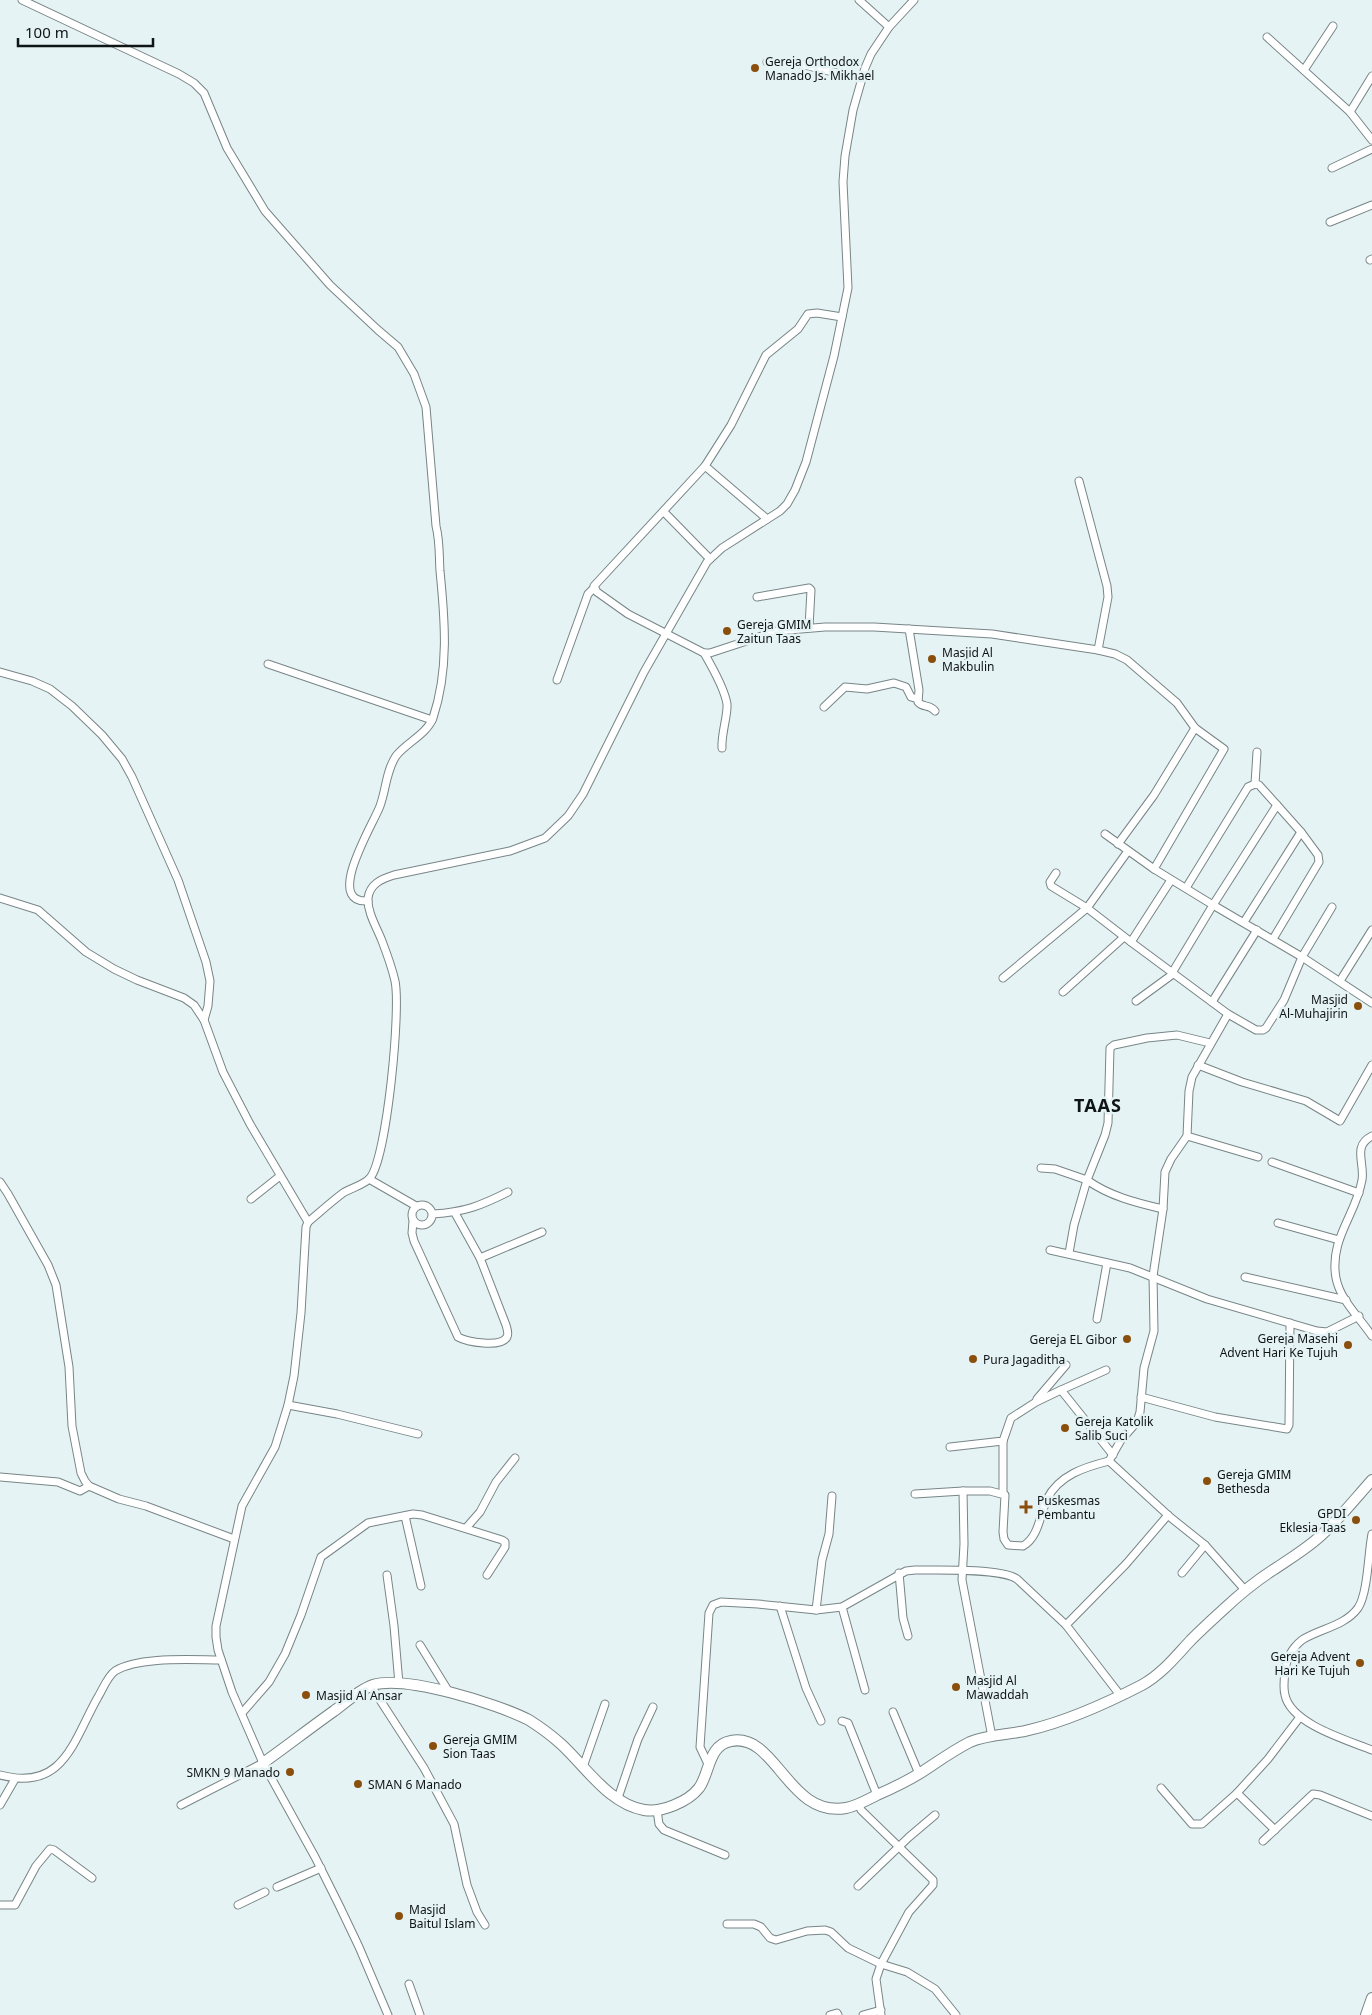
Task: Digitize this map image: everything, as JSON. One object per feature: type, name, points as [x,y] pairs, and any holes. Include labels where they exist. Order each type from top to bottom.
[{"type":"street","points":[[22,0],[179,74],[194,83],[204,93],[227,148],[265,211],[330,285],[398,347],[414,374],[426,407],[429,432],[446,626],[444,668],[432,720],[396,756],[389,770],[381,804],[353,866],[349,881],[350,889],[358,901],[368,900]]},
{"type":"street","points":[[859,0],[889,27]]},
{"type":"street","points":[[388,2015],[359,1947],[321,1868],[263,1763],[232,1692],[221,1660],[218,1650],[216,1626],[242,1506],[275,1447],[288,1405],[301,1314],[306,1227],[308,1222],[343,1194],[369,1178],[379,1157],[383,1138],[392,1072],[397,995],[392,972],[369,910],[370,889],[385,878],[420,868],[510,851],[545,838],[556,829],[583,794],[666,632],[704,566],[722,548],[776,515],[787,504],[804,468],[836,316],[848,281],[843,182],[845,156],[853,110],[861,79],[871,54],[889,27],[914,0]]},
{"type":"street","points":[[1304,70],[1333,26]]},
{"type":"street","points":[[1268,37],[1350,112],[1372,140]]},
{"type":"street","points":[[767,62],[792,62],[861,79]]},
{"type":"street","points":[[1350,112],[1372,76]]},
{"type":"street","points":[[1332,168],[1372,149]]},
{"type":"street","points":[[1330,222],[1372,205]]},
{"type":"street","points":[[557,680],[588,594],[610,567],[664,512],[705,466],[730,425],[766,355],[798,329],[806,315],[812,313],[836,316]]},
{"type":"street","points":[[705,466],[767,519]]},
{"type":"street","points":[[1079,481],[1107,586],[1108,597],[1098,650]]},
{"type":"street","points":[[664,512],[710,559]]},
{"type":"street","points":[[594,588],[628,614],[704,653],[710,653],[777,631],[810,627],[874,627],[992,634],[1098,650],[1115,654],[1127,660],[1177,703],[1195,728],[1224,750],[1154,869]]},
{"type":"street","points":[[758,597],[810,589],[810,627]]},
{"type":"street","points":[[909,629],[919,690],[919,704],[930,706],[935,711]]},
{"type":"street","points":[[704,653],[712,667],[727,704],[722,733],[722,748]]},
{"type":"street","points":[[268,664],[432,720]]},
{"type":"street","points":[[0,672],[32,680],[50,690],[89,721],[108,741],[125,765],[145,804],[178,880],[206,962],[210,981],[208,1006],[204,1020]]},
{"type":"street","points":[[824,707],[842,688],[847,687],[868,689],[897,683],[906,687],[911,697],[918,699]]},
{"type":"street","points":[[1118,844],[1154,796],[1195,728]]},
{"type":"street","points":[[1255,784],[1257,752]]},
{"type":"street","points":[[1186,888],[1248,787],[1255,784],[1259,785],[1301,832],[1318,854],[1319,862],[1273,939]]},
{"type":"street","points":[[1136,1001],[1172,974],[1276,805]]},
{"type":"street","points":[[1244,922],[1301,832]]},
{"type":"street","points":[[1105,834],[1154,869],[1302,956],[1372,1003]]},
{"type":"street","points":[[1003,978],[1087,908],[1128,851]]},
{"type":"street","points":[[1056,873],[1050,882],[1051,886],[1087,908],[1172,974],[1228,1014],[1256,1030],[1263,1030],[1281,1006],[1302,956],[1332,907]]},
{"type":"street","points":[[1130,942],[1172,880]]},
{"type":"street","points":[[0,898],[38,910],[86,952],[114,969],[137,980],[182,996],[194,1005],[204,1020],[223,1072],[250,1124],[308,1222]]},
{"type":"street","points":[[1212,1002],[1257,930]]},
{"type":"street","points":[[1340,981],[1372,930]]},
{"type":"street","points":[[1063,992],[1124,937]]},
{"type":"street","points":[[1106,1370],[1036,1402],[1011,1418],[1003,1441],[1003,1493],[1007,1499],[1003,1527],[1005,1542],[1013,1547],[1022,1546],[1030,1540],[1048,1497],[1058,1484],[1073,1473],[1111,1458],[1121,1440],[1137,1422],[1140,1412],[1144,1368],[1154,1330],[1153,1276],[1167,1166],[1186,1136],[1189,1090],[1192,1077],[1228,1014]]},
{"type":"street","points":[[1069,1254],[1074,1225],[1087,1180],[1106,1135],[1110,1048],[1114,1045],[1147,1038],[1176,1035],[1210,1043]]},
{"type":"street","points":[[1198,1065],[1242,1082],[1297,1098],[1316,1106],[1340,1121],[1372,1065]]},
{"type":"street","points":[[1186,1136],[1258,1157]]},
{"type":"street","points":[[1372,1136],[1362,1144],[1360,1151],[1362,1179],[1359,1193],[1335,1252],[1336,1278],[1346,1300],[1372,1336]]},
{"type":"street","points":[[1272,1162],[1359,1193]]},
{"type":"street","points":[[1041,1168],[1055,1168],[1087,1180],[1124,1198],[1163,1209]]},
{"type":"street","points":[[251,1198],[280,1176]]},
{"type":"street","points":[[369,1178],[416,1206],[422,1204],[431,1209],[433,1214],[432,1220],[428,1224],[418,1225],[413,1221]]},
{"type":"street","points":[[0,1182],[48,1265],[56,1285],[69,1367],[72,1426],[81,1473],[89,1486],[234,1539]]},
{"type":"street","points":[[433,1214],[455,1213],[474,1208],[508,1192]]},
{"type":"street","points":[[416,1206],[412,1216],[414,1241],[458,1337],[465,1341],[500,1343],[508,1334],[506,1325],[480,1258],[455,1213]]},
{"type":"street","points":[[1278,1224],[1339,1240]]},
{"type":"street","points":[[480,1258],[542,1232]]},
{"type":"street","points":[[1050,1250],[1153,1276],[1207,1299],[1317,1332],[1327,1332],[1359,1316]]},
{"type":"street","points":[[1096,1319],[1107,1263]]},
{"type":"street","points":[[1245,1277],[1346,1300]]},
{"type":"street","points":[[1141,1397],[1216,1417],[1284,1429],[1288,1427],[1290,1323]]},
{"type":"street","points":[[1036,1402],[1066,1365]]},
{"type":"street","points":[[1061,1390],[1111,1458],[1171,1518],[1205,1545],[1244,1590]]},
{"type":"street","points":[[288,1405],[337,1414],[418,1434]]},
{"type":"street","points":[[950,1447],[1003,1441]]},
{"type":"street","points":[[466,1528],[480,1512],[496,1482],[515,1458]]},
{"type":"street","points":[[0,1477],[58,1482],[80,1491],[89,1486]]},
{"type":"street","points":[[181,1805],[263,1763],[354,1696],[371,1686],[388,1683],[449,1692],[488,1703],[531,1722],[560,1744],[609,1792],[641,1810],[657,1810],[675,1804],[690,1796],[698,1789],[708,1764],[722,1744],[728,1741],[748,1741],[755,1745],[777,1766],[804,1798],[815,1805],[844,1808],[859,1804],[919,1774],[960,1747],[976,1739],[1046,1725],[1146,1683],[1162,1672],[1192,1639],[1244,1590],[1318,1538],[1372,1480]]},
{"type":"street","points":[[915,1494],[964,1491],[1003,1493]]},
{"type":"street","points":[[964,1491],[962,1580],[992,1737]]},
{"type":"street","points":[[816,1610],[822,1560],[830,1524],[832,1496]]},
{"type":"street","points":[[409,1515],[421,1586]]},
{"type":"street","points":[[242,1713],[269,1682],[285,1654],[301,1615],[321,1556],[368,1523],[409,1515],[422,1515],[506,1542],[505,1547],[487,1575]]},
{"type":"street","points":[[1068,1628],[1119,1571],[1171,1518]]},
{"type":"street","points":[[1372,1534],[1363,1600],[1348,1617],[1303,1640],[1291,1650],[1285,1668],[1285,1696],[1292,1709],[1300,1717],[1317,1727],[1372,1750]]},
{"type":"street","points":[[1182,1573],[1205,1545]]},
{"type":"street","points":[[708,1764],[700,1747],[709,1613],[713,1605],[720,1602],[816,1610],[842,1607],[899,1573],[914,1570],[987,1572],[1014,1577],[1068,1628],[1120,1695]]},
{"type":"street","points":[[899,1573],[903,1618],[908,1636]]},
{"type":"street","points":[[387,1575],[399,1684]]},
{"type":"street","points":[[780,1606],[806,1688],[821,1721]]},
{"type":"street","points":[[842,1607],[865,1690]]},
{"type":"street","points":[[420,1645],[449,1692]]},
{"type":"street","points":[[0,1775],[15,1779],[34,1778],[50,1773],[61,1762],[78,1737],[97,1699],[114,1672],[128,1666],[153,1661],[221,1660]]},
{"type":"street","points":[[371,1686],[424,1768],[454,1824],[467,1885],[485,1925]]},
{"type":"street","points":[[584,1767],[605,1704]]},
{"type":"street","points":[[618,1798],[638,1740],[653,1707]]},
{"type":"street","points":[[893,1712],[919,1774]]},
{"type":"street","points":[[1161,1788],[1192,1824],[1202,1824],[1237,1793],[1268,1759],[1300,1717]]},
{"type":"street","points":[[842,1721],[848,1723],[877,1795]]},
{"type":"street","points":[[0,1805],[15,1779]]},
{"type":"street","points":[[1237,1793],[1275,1830]]},
{"type":"street","points":[[1263,1841],[1313,1794],[1320,1795],[1372,1816]]},
{"type":"street","points":[[859,1804],[861,1810],[934,1880],[933,1884],[909,1912],[881,1964],[876,1979],[881,2013],[863,2015]]},
{"type":"street","points":[[657,1810],[659,1824],[664,1830],[726,1855]]},
{"type":"street","points":[[858,1886],[935,1815]]},
{"type":"street","points":[[0,1905],[15,1905],[36,1866],[50,1849],[92,1878]]},
{"type":"street","points":[[277,1887],[321,1868]]},
{"type":"street","points":[[238,1905],[265,1892]]},
{"type":"street","points":[[727,1924],[754,1924],[761,1927],[770,1938],[776,1940],[807,1931],[828,1931],[833,1933],[848,1948],[881,1964],[907,1972],[935,1989],[956,2015]]},
{"type":"street","points":[[408,1984],[420,2015]]},
{"type":"street","points":[[1366,2015],[1372,1998]]},
{"type":"street","points":[[830,2015],[837,2013],[838,2015]]},
{"type":"place","name":"Gereja Orthodox Manado Js. Mikhael","points":[[755,68]]},
{"type":"place","name":"Gereja GMIM Zaitun Taas","points":[[727,631]]},
{"type":"place","name":"Masjid Al Makbulin","points":[[932,659]]},
{"type":"place","name":"Masjid Al-Muhajirin","points":[[1358,1006]]},
{"type":"place","name":"Gereja EL Gibor","points":[[1127,1339]]},
{"type":"place","name":"Gereja Masehi Advent Hari Ke Tujuh","points":[[1348,1345]]},
{"type":"place","name":"Pura Jagaditha","points":[[973,1359]]},
{"type":"place","name":"Gereja Katolik Salib Suci","points":[[1065,1428]]},
{"type":"place","name":"Gereja GMIM Bethesda","points":[[1207,1481]]},
{"type":"place","name":"Puskesmas Pembantu","points":[[1026,1507]]},
{"type":"place","name":"GPDI Eklesia Taas","points":[[1356,1520]]},
{"type":"place","name":"Gereja Advent Hari Ke Tujuh","points":[[1360,1663]]},
{"type":"place","name":"Masjid Al Mawaddah","points":[[956,1687]]},
{"type":"place","name":"Masjid Al Ansar","points":[[306,1695]]},
{"type":"place","name":"Gereja GMIM Sion Taas","points":[[433,1746]]},
{"type":"place","name":"SMKN 9 Manado","points":[[290,1772]]},
{"type":"place","name":"SMAN 6 Manado","points":[[358,1784]]},
{"type":"place","name":"Masjid Baitul Islam","points":[[399,1916]]},
{"type":"district","name":"TAAS","points":[[1098,1105]]}]
